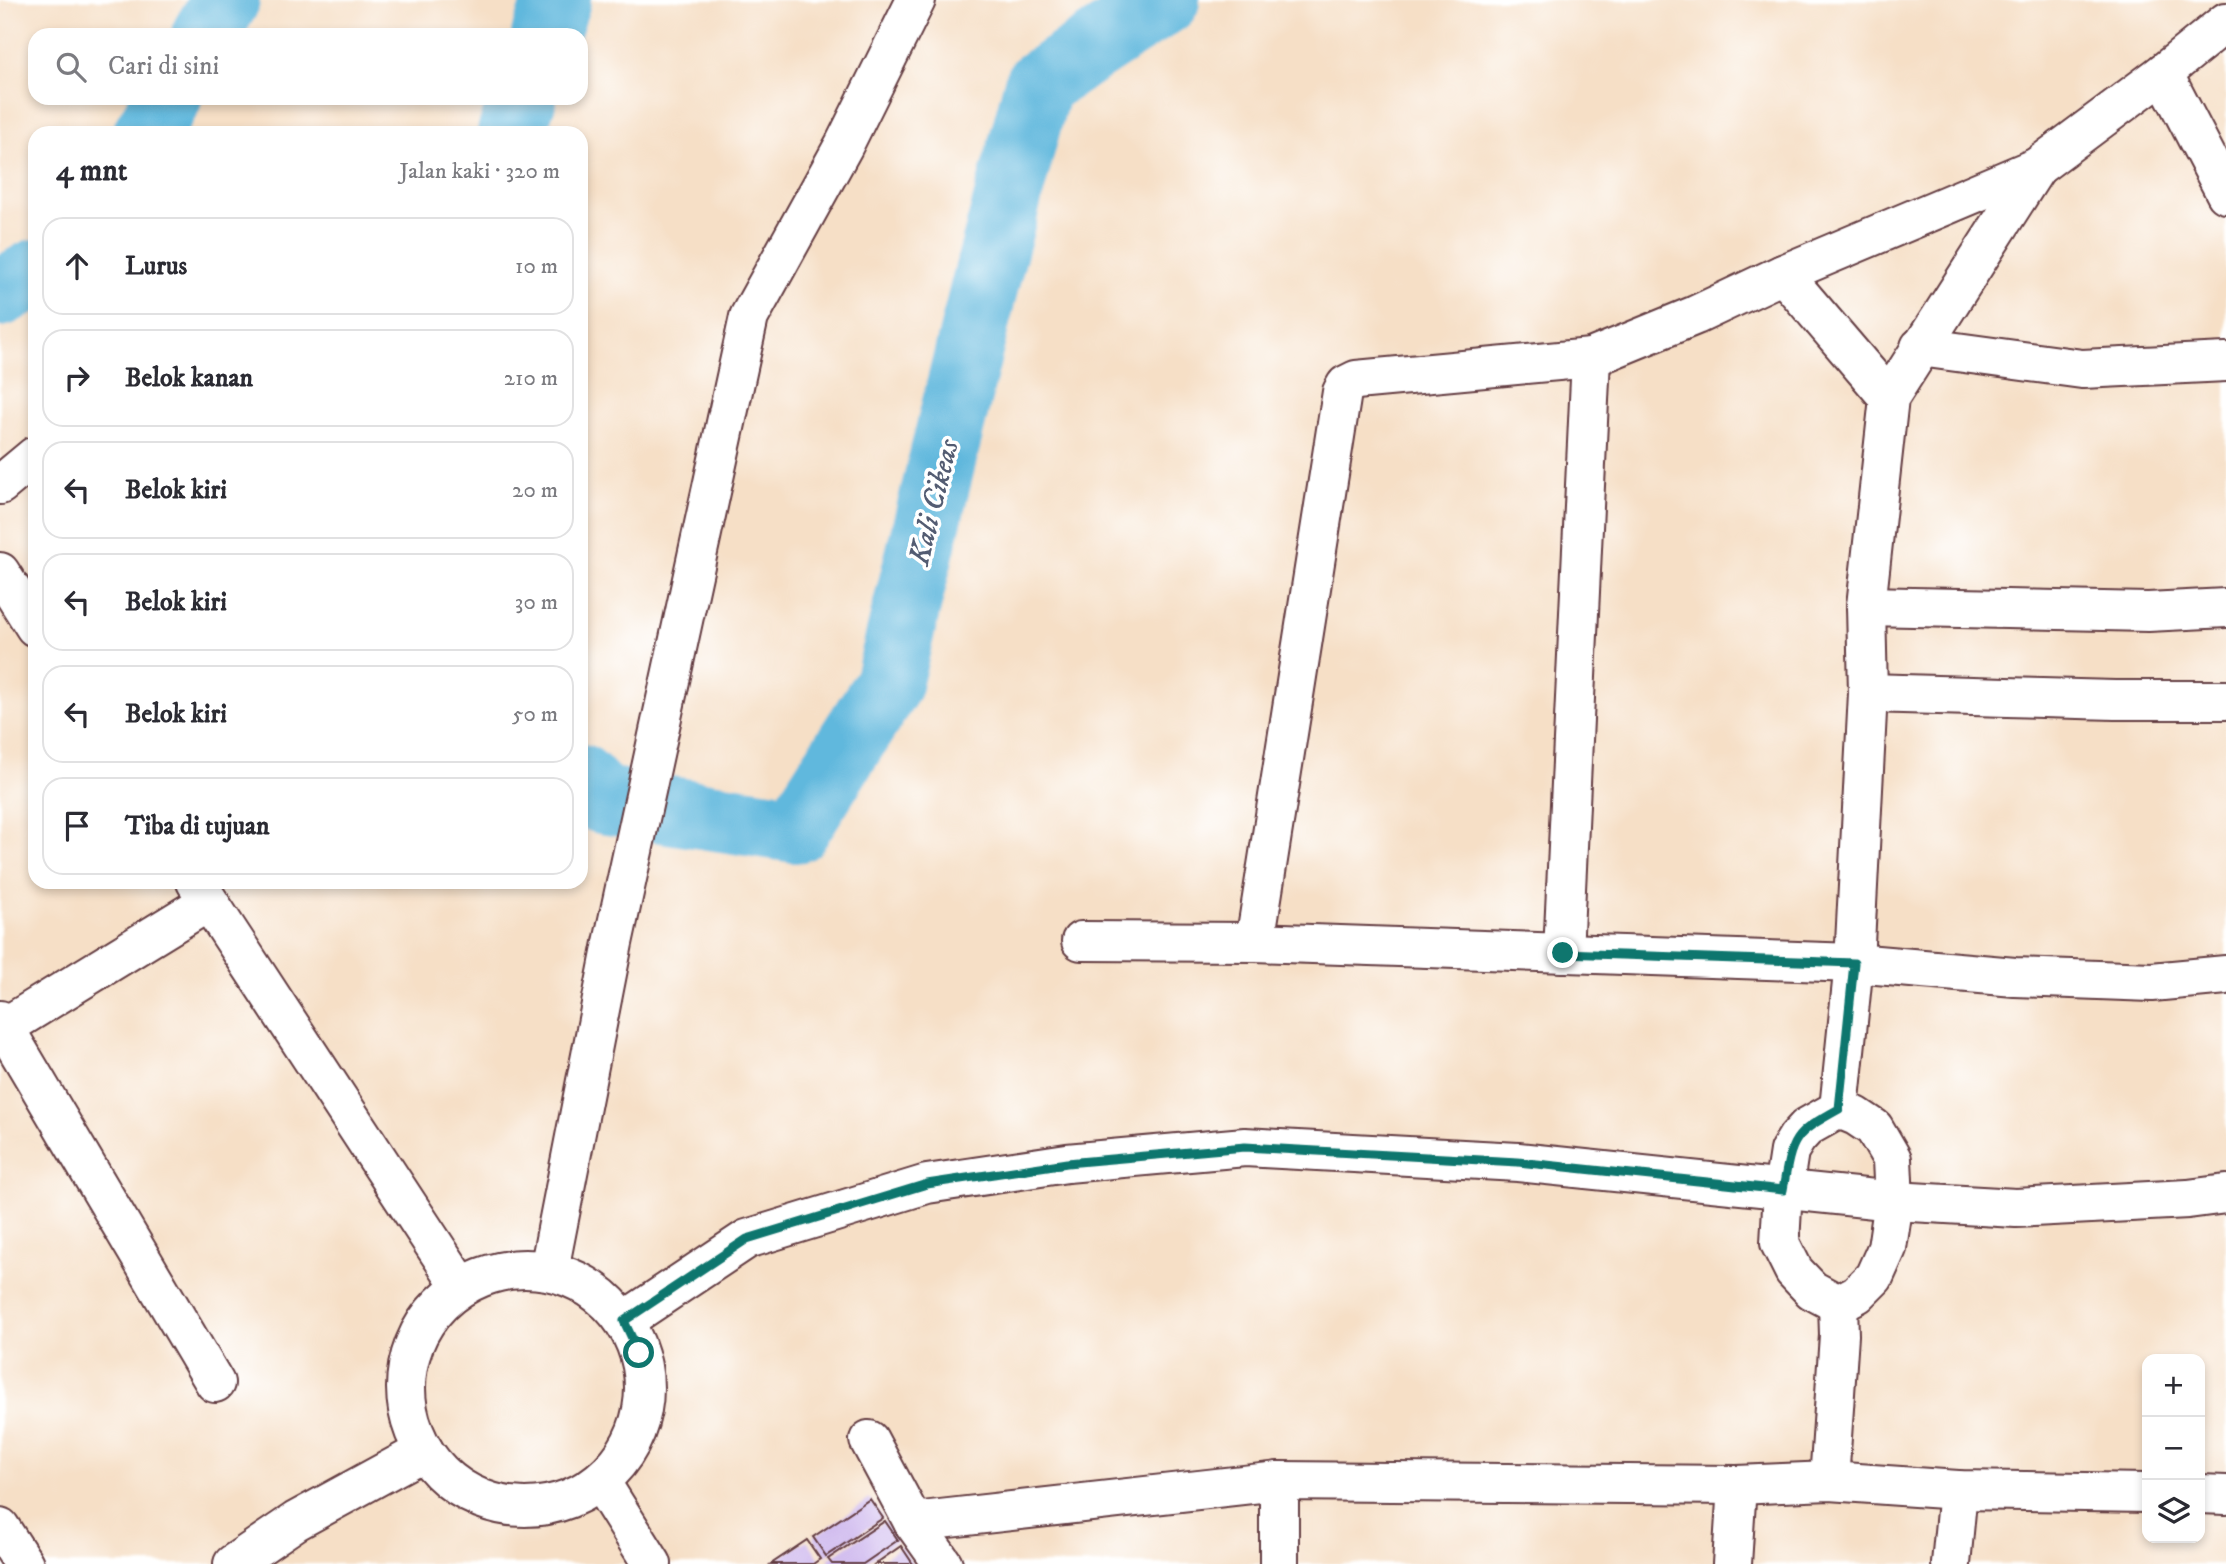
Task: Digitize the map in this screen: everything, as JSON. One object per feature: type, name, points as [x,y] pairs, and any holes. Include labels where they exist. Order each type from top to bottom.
[{"type":"street","points":[[550,1270],[613,943],[749,317],[844,145],[916,0]]},
{"type":"street","points":[[1255,942],[1342,392],[1346,385],[1356,380],[1591,358],[1696,315],[1783,274],[2037,167],[2163,73],[2226,22]]},
{"type":"street","points":[[2163,73],[2226,194]]},
{"type":"street","points":[[1839,1109],[1854,963],[1868,693],[1866,606],[1889,398],[2037,167]]},
{"type":"street","points":[[1783,274],[1889,398]]},
{"type":"street","points":[[1920,347],[2082,369],[2226,362]]},
{"type":"street","points":[[1563,953],[1591,358]]},
{"type":"street","points":[[0,485],[28,462]]},
{"type":"street","points":[[0,572],[28,616]]},
{"type":"street","points":[[1866,606],[2148,612],[2226,608]]},
{"type":"street","points":[[1868,693],[2115,700],[2226,700]]},
{"type":"street","points":[[215,1383],[1,1026],[202,892],[461,1286]]},
{"type":"street","points":[[1081,940],[1255,942],[1854,963],[2015,977],[2152,982],[2226,975]]},
{"type":"street","points":[[1838,1304],[1812,1290],[1794,1271],[1780,1243],[1783,1190],[1789,1151],[1807,1127],[1839,1109]]},
{"type":"street","points":[[1838,1304],[1857,1294],[1874,1277],[1887,1248],[1894,1201],[1892,1159],[1874,1128],[1839,1109]]},
{"type":"street","points":[[624,1321],[747,1239],[927,1184],[1067,1163],[1245,1147],[1518,1162],[1894,1201],[2016,1208],[2188,1199],[2226,1194]]},
{"type":"street","points":[[504,1269],[550,1270],[591,1288],[624,1321],[639,1353],[645,1388],[639,1423],[624,1455],[600,1481],[567,1500],[530,1507],[492,1503],[457,1486],[424,1451],[412,1424],[405,1385],[412,1346],[432,1312],[461,1286],[504,1269]]},
{"type":"street","points":[[1829,1482],[1839,1335],[1838,1304]]},
{"type":"street","points":[[869,1440],[913,1522],[943,1564]]},
{"type":"street","points":[[233,1564],[296,1521],[424,1451]]},
{"type":"street","points":[[600,1481],[652,1564]]},
{"type":"street","points":[[913,1522],[1279,1481],[1737,1485],[1829,1482],[1958,1490],[2142,1493]]},
{"type":"street","points":[[1279,1481],[1279,1564]]},
{"type":"street","points":[[1732,1564],[1737,1485]]},
{"type":"street","points":[[1951,1564],[1958,1490]]},
{"type":"street","points":[[2205,1494],[2226,1495]]},
{"type":"street","points":[[0,1527],[24,1564]]},
{"type":"building","points":[[870,1499],[883,1518],[826,1556],[813,1537]]},
{"type":"building","points":[[885,1521],[898,1540],[863,1564],[832,1564],[828,1559]]},
{"type":"building","points":[[807,1540],[820,1559],[813,1564],[771,1564]]},
{"type":"building","points":[[901,1546],[913,1564],[875,1564]]},
{"type":"waterway","name":"Kali Cikeas","points":[[209,28],[226,0]]},
{"type":"waterway","name":"Kali Cikeas","points":[[547,28],[557,0]]},
{"type":"waterway","name":"Kali Cikeas","points":[[588,785],[602,800],[796,829],[888,684],[984,288],[1038,84],[1166,0]]},
{"type":"waterway","name":"Kali Cikeas","points":[[151,126],[164,105]]},
{"type":"waterway","name":"Kali Cikeas","points":[[513,126],[521,105]]},
{"type":"waterway","name":"Kali Cikeas","points":[[0,293],[28,277]]},
{"type":"route","points":[[639,1353],[624,1321],[747,1239],[927,1184],[1067,1163],[1245,1147],[1518,1162],[1783,1190],[1789,1151],[1797,1138],[1807,1127],[1839,1109],[1854,963],[1563,953]]}]
